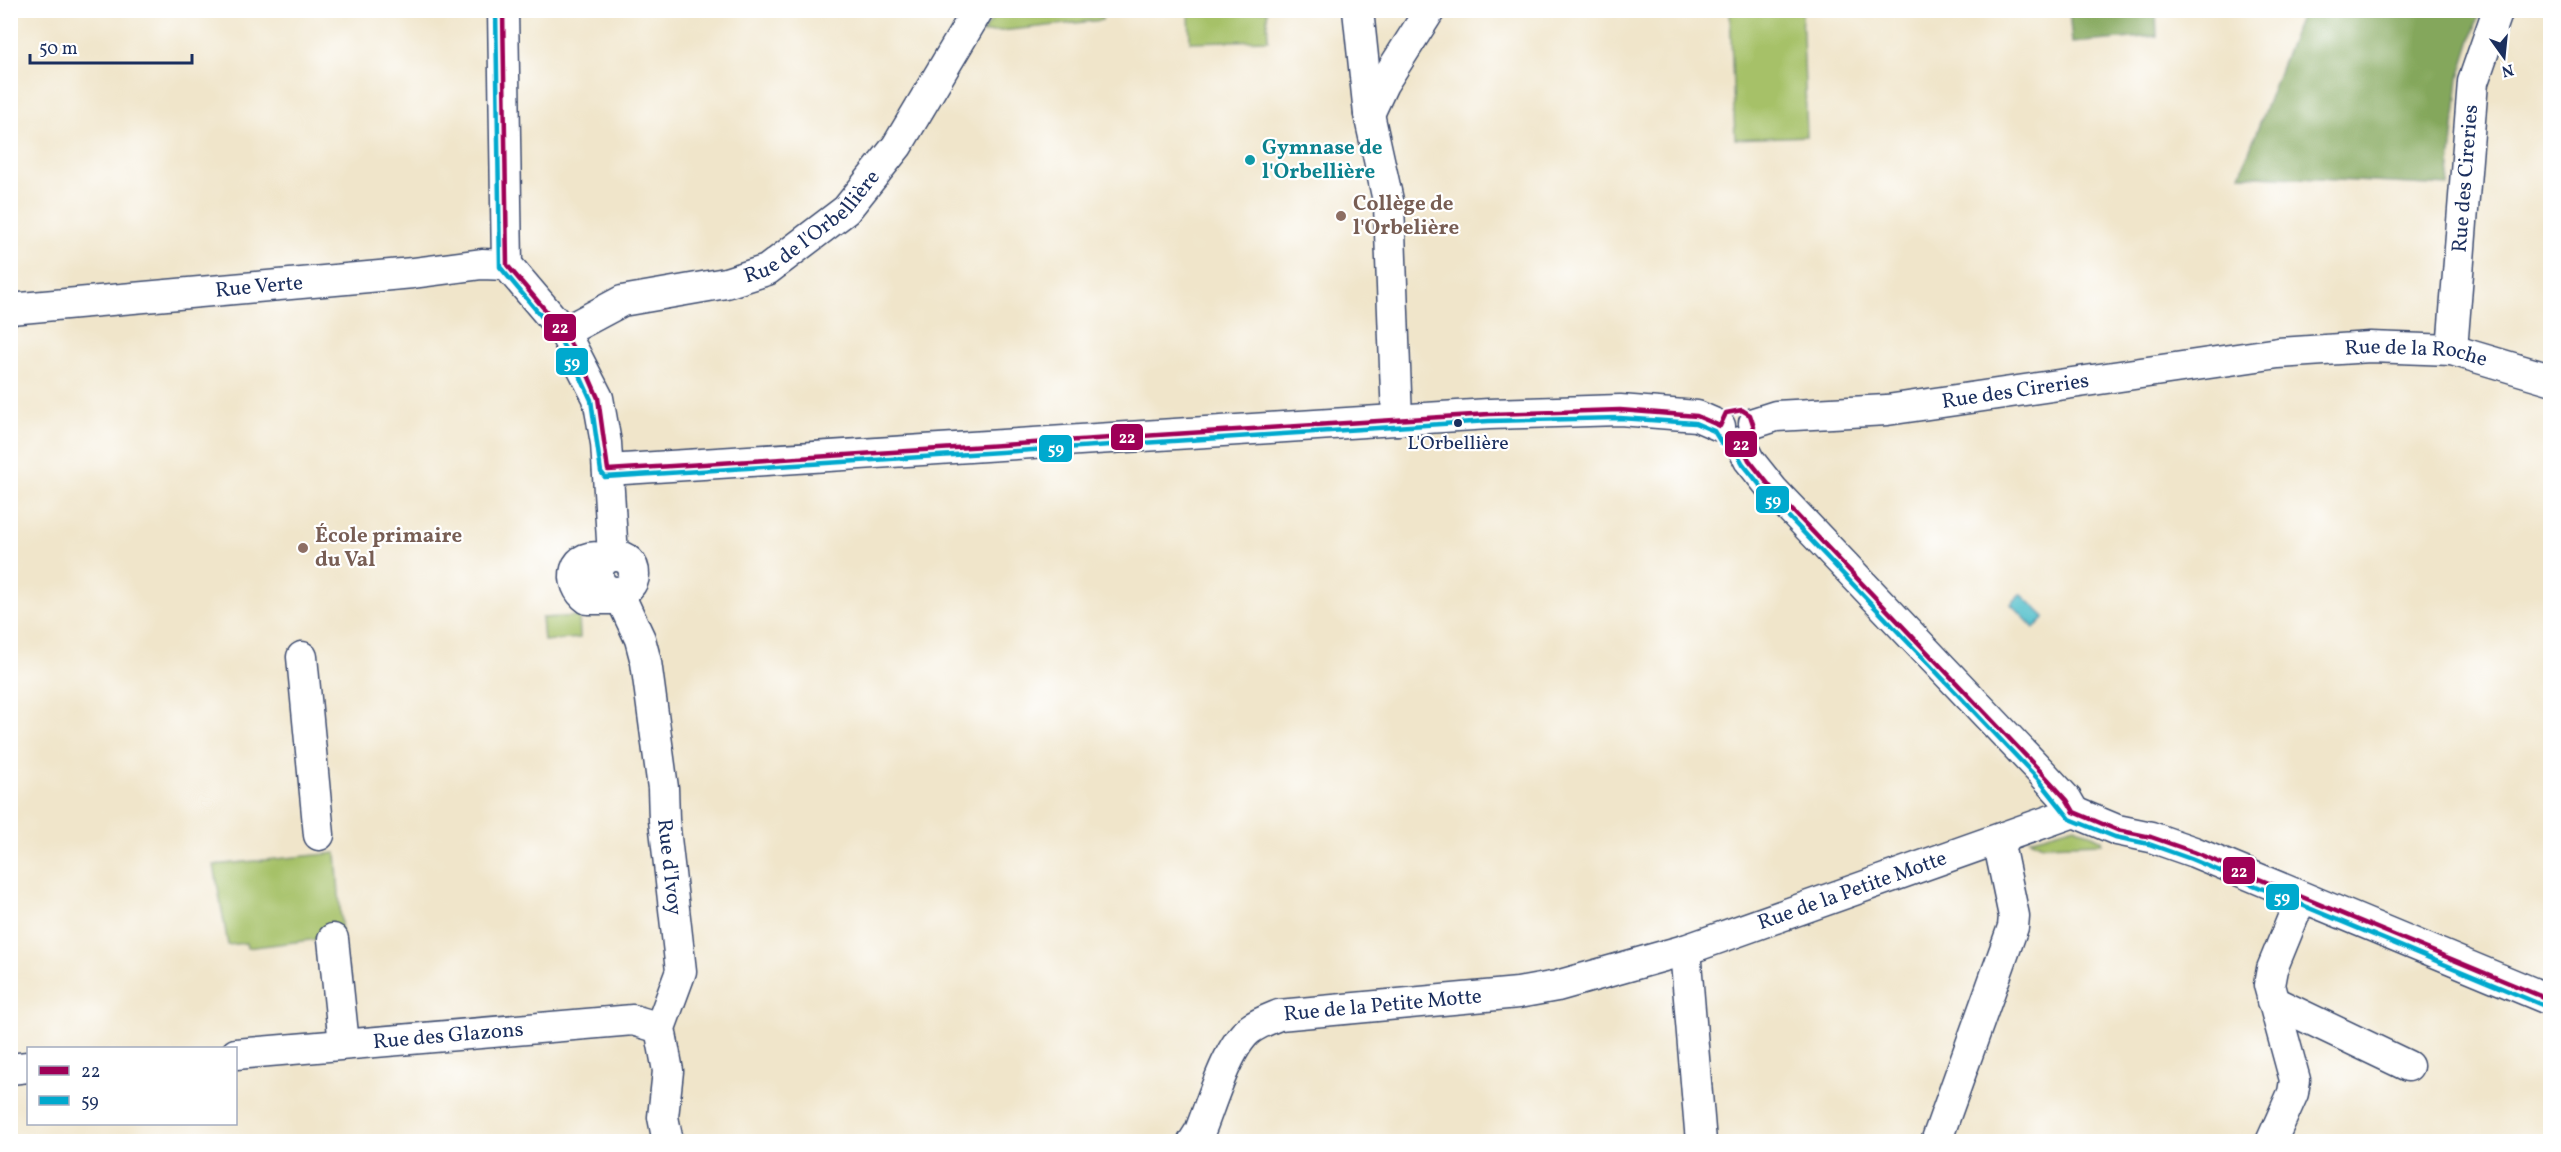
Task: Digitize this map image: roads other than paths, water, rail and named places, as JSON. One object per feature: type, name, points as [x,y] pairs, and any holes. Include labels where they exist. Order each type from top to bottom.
[{"type":"street","points":[[503,10],[507,265],[564,332],[598,398],[606,442],[608,470],[609,558]]},
{"type":"street","name":"Rue de l'Orbellière","points":[[564,332],[622,301],[726,282],[767,270],[846,210],[897,146],[978,10]]},
{"type":"street","points":[[1358,10],[1369,114],[1389,205],[1397,420]]},
{"type":"street","points":[[1369,114],[1383,84],[1430,10]]},
{"type":"street","name":"Rue des Cireries","points":[[2452,351],[2473,82],[2498,10]]},
{"type":"street","name":"Rue Verte","points":[[10,309],[413,273],[482,264],[507,265]]},
{"type":"street","name":"Rue de la Roche","points":[[2278,352],[2370,347],[2452,351],[2550,379]]},
{"type":"street","name":"Rue des Cireries","points":[[1738,430],[1776,416],[1887,410],[2278,352]]},
{"type":"street","points":[[608,470],[1397,420],[1620,410],[1696,416],[1738,430],[1749,460],[1773,490],[2044,775],[2067,800],[2074,812],[2117,830],[2151,837],[2194,852],[2550,1000]]},
{"type":"street","points":[[586,557],[609,558],[628,560],[634,570],[632,582],[619,596],[588,599],[578,590],[575,573],[581,561],[586,557]]},
{"type":"street","name":"Rue d'Ivoy","points":[[619,596],[640,639],[646,662],[663,788],[664,820],[681,971],[660,1028]]},
{"type":"street","points":[[302,657],[320,835]]},
{"type":"street","name":"Rue de la Petite Motte","points":[[1193,1142],[1200,1131],[1234,1047],[1249,1030],[1265,1020],[1279,1015],[1518,993],[1557,986],[1685,950],[2074,812]]},
{"type":"street","points":[[1936,1142],[2013,927],[2014,916],[1998,840]]},
{"type":"street","points":[[2271,1142],[2293,1092],[2295,1080],[2269,985],[2272,969],[2301,898]]},
{"type":"street","points":[[333,939],[344,1044]]},
{"type":"street","points":[[1685,950],[1701,1142]]},
{"type":"street","points":[[2272,1001],[2408,1066]]},
{"type":"street","name":"Rue des Glazons","points":[[237,1054],[633,1020],[660,1028]]},
{"type":"street","points":[[660,1028],[668,1071],[663,1117],[668,1142]]},
{"type":"street","points":[[10,1069],[27,1067]]},
{"type":"water","points":[[2021,594],[2045,617],[2034,628],[2011,604]]},
{"type":"place","name":"Gymnase de l'Orbellière","points":[[1250,160]]},
{"type":"place","name":"Collège de l'Orbelière","points":[[1341,216]]},
{"type":"place","name":"L'Orbellière","points":[[1458,423]]},
{"type":"place","name":"École primaire du Val","points":[[303,548]]}]
